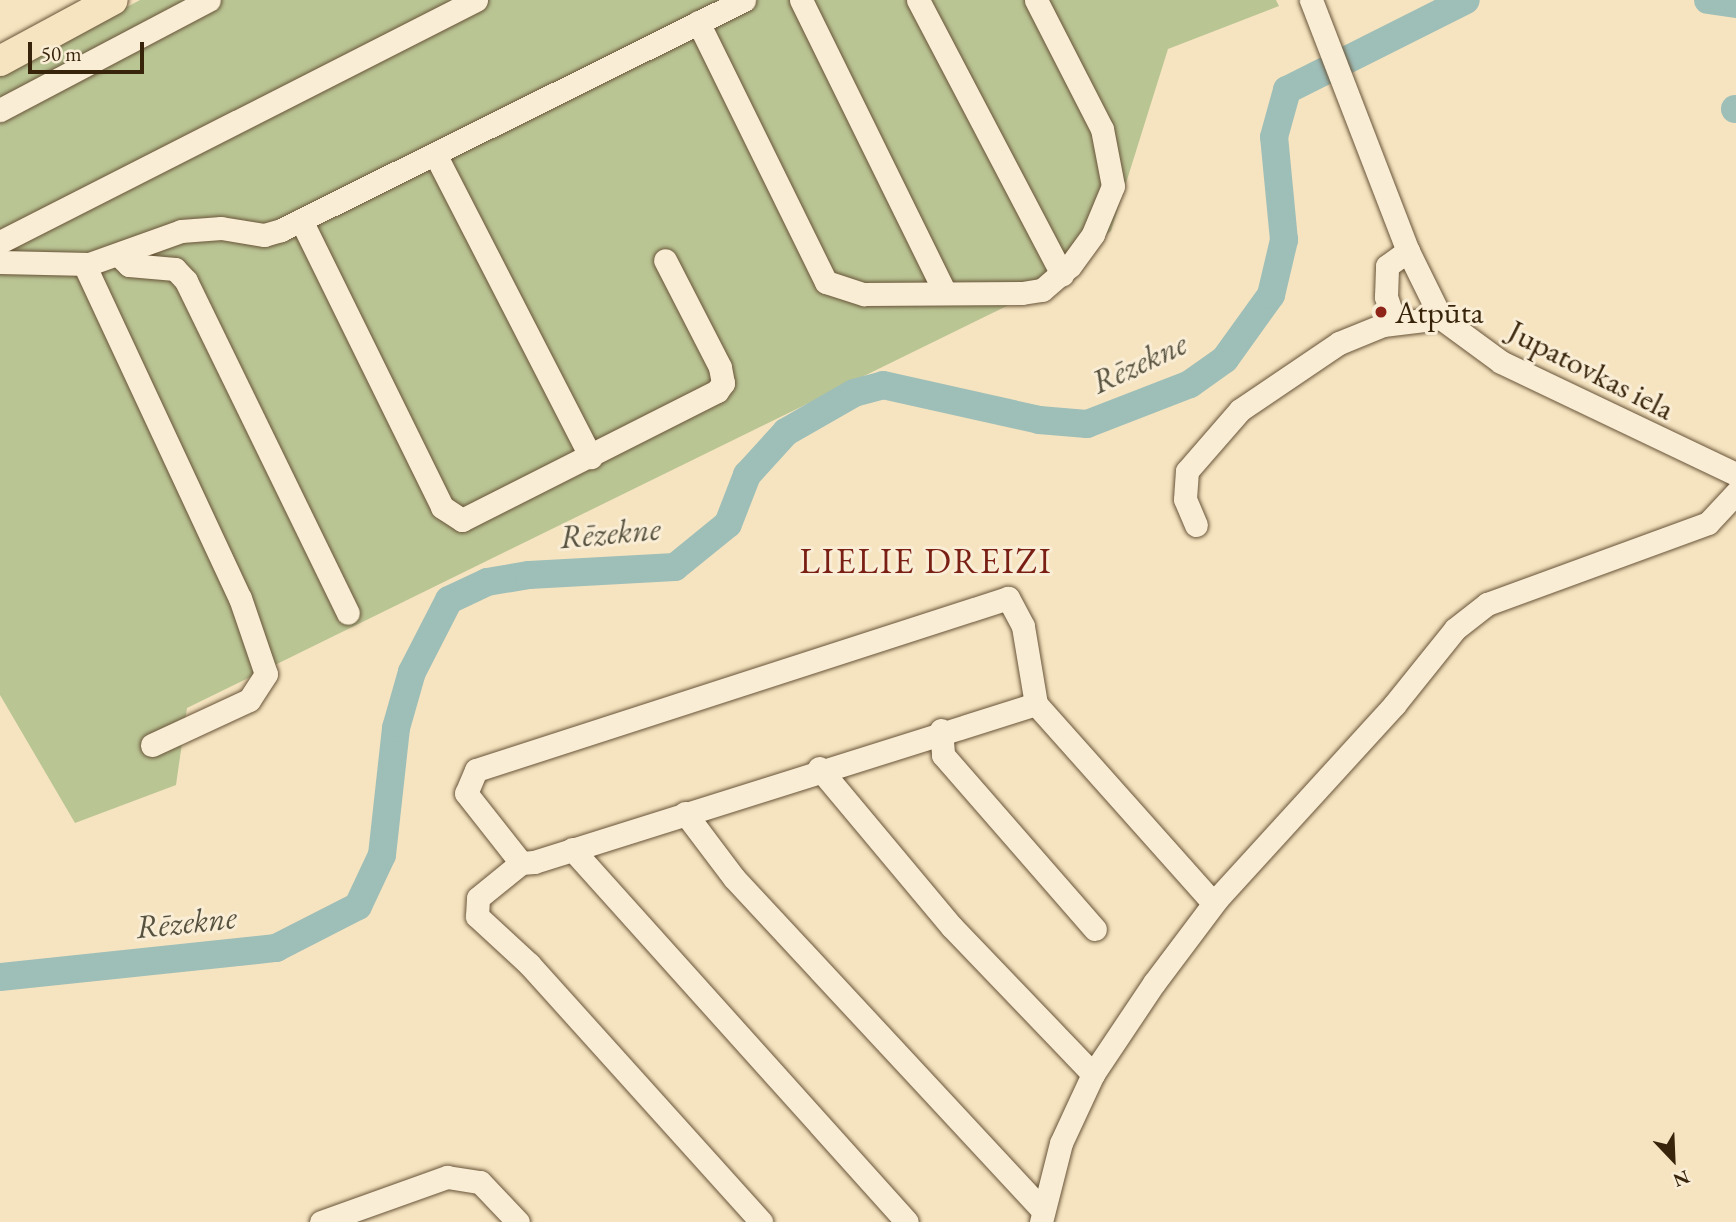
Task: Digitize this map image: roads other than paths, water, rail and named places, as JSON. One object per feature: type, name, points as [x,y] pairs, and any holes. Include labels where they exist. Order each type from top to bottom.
[{"type":"main road","points":[[0,61],[113,0]]},
{"type":"street","points":[[0,110],[209,0]]},
{"type":"street","points":[[0,242],[476,0]]},
{"type":"street","points":[[0,262],[84,264],[121,257],[181,231],[221,228],[264,235],[301,220],[744,0]]},
{"type":"street","points":[[801,0],[945,293]]},
{"type":"street","points":[[918,0],[1062,274]]},
{"type":"street","points":[[698,22],[826,282],[844,293],[1042,290],[1062,274],[1107,208],[1112,171],[1102,129],[1036,0]]},
{"type":"street","name":"Jupatovkas iela","points":[[1314,8],[1408,251],[1441,318],[1512,368],[1736,474]]},
{"type":"street","points":[[435,154],[591,457]]},
{"type":"street","points":[[301,220],[448,516],[462,520],[706,399],[723,383],[665,260]]},
{"type":"street","points":[[1395,323],[1386,298],[1387,266],[1408,251]]},
{"type":"street","points":[[121,257],[129,265],[175,269],[186,281],[348,613]]},
{"type":"street","points":[[84,264],[240,598],[266,674],[249,701],[152,745]]},
{"type":"street","points":[[1196,525],[1185,499],[1187,471],[1240,410],[1339,343],[1395,323],[1441,318]]},
{"type":"street","points":[[1042,1217],[1061,1143],[1093,1074],[1213,903],[1394,705],[1455,629],[1488,604],[1708,523],[1736,493]]},
{"type":"street","points":[[521,863],[466,793],[476,770],[1009,598],[1023,626],[1036,704],[1213,903]]},
{"type":"street","points":[[761,1222],[529,964],[477,916],[478,898],[521,863],[941,730],[1036,704]]},
{"type":"street","points":[[941,730],[943,755],[1095,929]]},
{"type":"street","points":[[819,768],[952,927],[1093,1074]]},
{"type":"street","points":[[685,813],[734,878],[1042,1217]]},
{"type":"street","points":[[572,849],[907,1222]]},
{"type":"street","points":[[321,1222],[447,1177],[480,1182],[518,1222]]},
{"type":"waterway","name":"Rēzekne","points":[[0,977],[276,948],[358,906],[382,855],[396,728],[412,672],[449,600],[487,582],[529,575],[675,567],[728,524],[747,475],[786,432],[854,393],[883,385],[1039,420],[1087,424],[1190,384],[1225,359],[1271,295],[1284,240],[1274,137],[1287,90],[1466,0]]},
{"type":"waterway","name":"Rēzekne","points":[[1708,0],[1736,4]]},
{"type":"place","name":"Atpūta","points":[[1381,312]]},
{"type":"district","name":"LIELIE DREIZI","points":[[926,561]]}]
